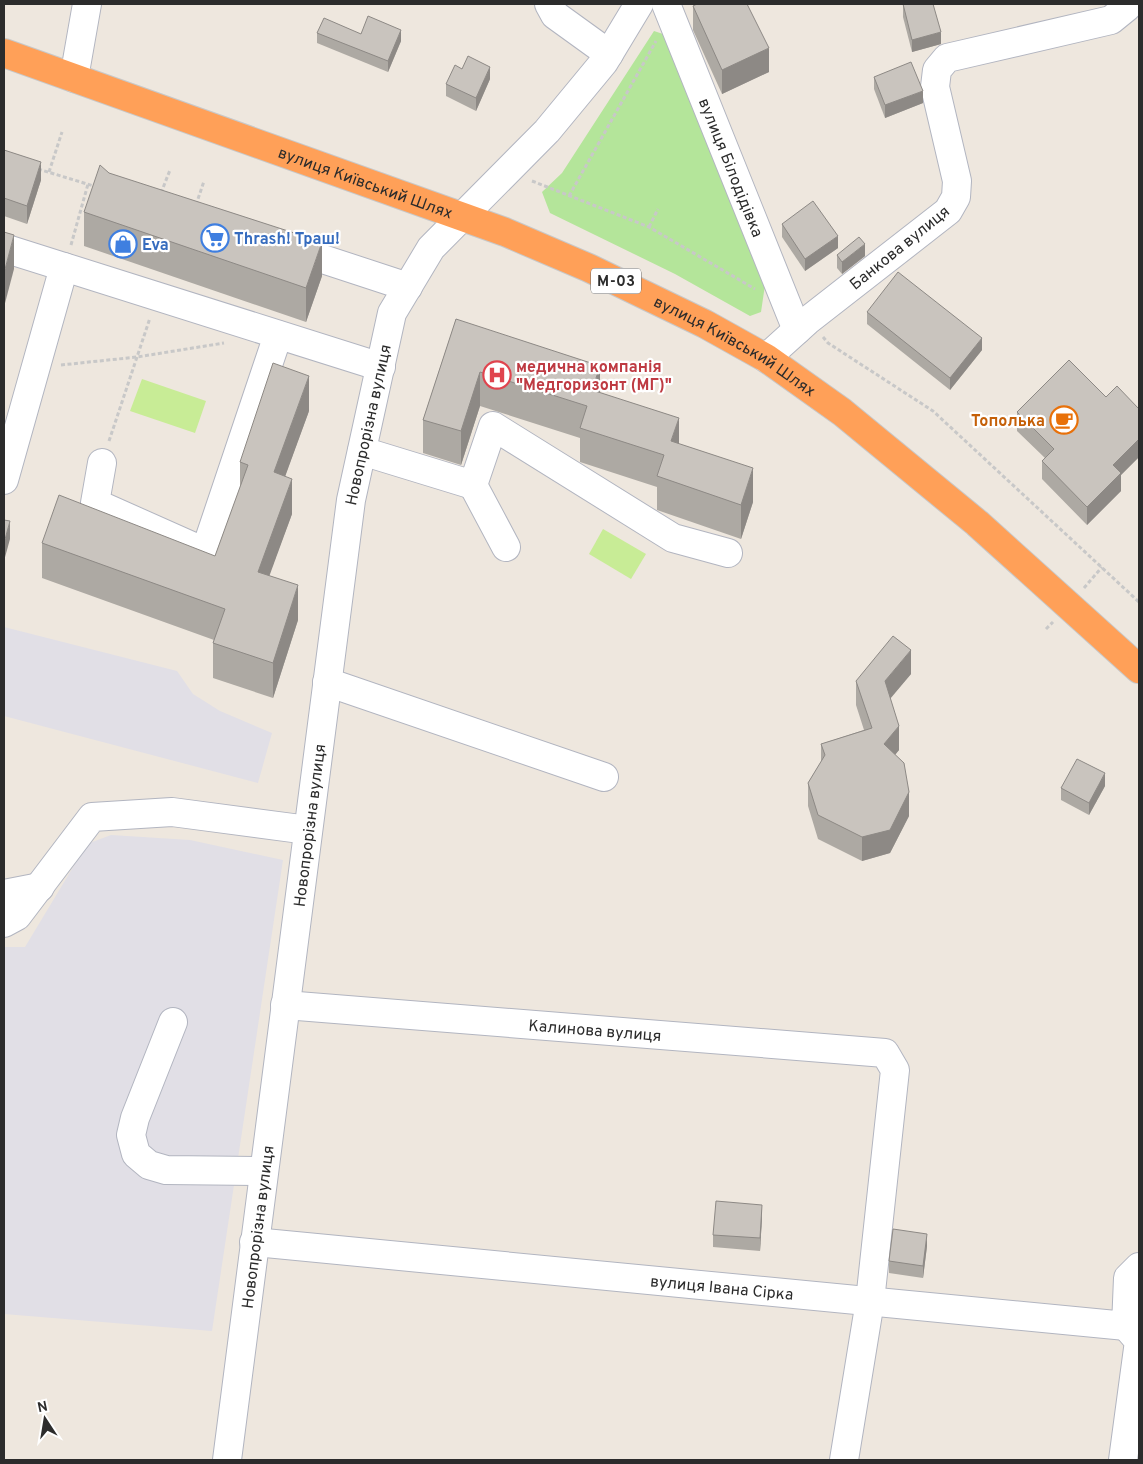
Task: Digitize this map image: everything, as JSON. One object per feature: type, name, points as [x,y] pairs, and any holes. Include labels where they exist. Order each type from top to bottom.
[{"type":"highway","name":"вулиця Київський Шлях","points":[[4,53],[462,216],[589,268],[705,324],[766,358],[842,412],[977,523],[1139,669]]},
{"type":"street","points":[[74,78],[87,4]]},
{"type":"street","points":[[549,4],[555,15],[609,54]]},
{"type":"street","name":"Новопрорізна вулиця","points":[[227,1460],[263,1171],[352,500],[392,313],[431,248],[547,131],[609,54],[639,4]]},
{"type":"street","name":"вулиця Білодідівка","points":[[666,4],[802,326]]},
{"type":"street","name":"Банкова вулиця","points":[[766,358],[802,326],[948,211],[956,197],[957,181],[935,87],[937,70],[947,58],[1111,20],[1127,8],[1128,4]]},
{"type":"street","points":[[266,241],[408,287]]},
{"type":"street","points":[[4,248],[381,367]]},
{"type":"street","points":[[4,480],[64,268]]},
{"type":"street","points":[[102,463],[95,503],[205,552],[278,335]]},
{"type":"street","points":[[473,485],[493,426],[673,538],[728,553]]},
{"type":"street","points":[[362,451],[473,485],[506,547]]},
{"type":"street","points":[[327,682],[604,777]]},
{"type":"street","points":[[4,923],[17,916],[92,817],[172,812],[308,830]]},
{"type":"street","points":[[4,894],[40,887]]},
{"type":"street","name":"Калинова вулиця","points":[[285,1006],[885,1053],[895,1070],[870,1301]]},
{"type":"street","points":[[173,1022],[135,1118],[131,1135],[136,1154],[149,1165],[166,1170],[263,1171]]},
{"type":"street","name":"вулиця Івана Сірка","points":[[254,1242],[1126,1326]]},
{"type":"street","points":[[1123,1460],[1139,1341],[1126,1326],[1128,1278],[1139,1267]]},
{"type":"street","points":[[844,1460],[870,1301]]},
{"type":"path","points":[[569,196],[657,39]]},
{"type":"path","points":[[48,172],[62,132]]},
{"type":"path","points":[[31,166],[105,190]]},
{"type":"path","points":[[160,197],[170,170]]},
{"type":"path","points":[[506,172],[649,227],[756,290]]},
{"type":"path","points":[[194,208],[204,181]]},
{"type":"path","points":[[64,268],[88,184]]},
{"type":"path","points":[[649,227],[658,209]]},
{"type":"path","points":[[102,463],[157,297]]},
{"type":"path","points":[[802,326],[933,411],[1139,602]]},
{"type":"path","points":[[36,367],[137,357],[231,342]]},
{"type":"shaded area","points":[[4,627],[177,671],[193,694],[220,711],[272,733],[258,783],[4,716]]},
{"type":"shaded area","points":[[111,835],[190,840],[283,860],[212,1331],[4,1314],[4,947],[25,947],[87,844]]},
{"type":"green space","points":[[654,31],[669,36],[765,285],[761,312],[750,316],[675,274],[550,213],[542,192],[562,173]]},
{"type":"green space","points":[[142,379],[206,401],[195,433],[130,411]]},
{"type":"green space","points":[[603,529],[646,554],[631,579],[589,554]]},
{"type":"building","points":[[697,4],[747,4],[769,48],[722,70],[693,6]]},
{"type":"building","points":[[903,4],[933,4],[941,32],[912,40]]},
{"type":"building","points":[[368,16],[401,30],[388,61],[317,33],[324,18],[361,34]]},
{"type":"building","points":[[468,56],[490,67],[476,98],[446,84],[455,65],[462,69]]},
{"type":"building","points":[[911,62],[923,91],[885,105],[874,77]]},
{"type":"building","points":[[4,150],[41,162],[27,206],[4,198]]},
{"type":"building","points":[[100,165],[109,173],[322,242],[306,288],[84,212]]},
{"type":"building","points":[[813,201],[838,236],[805,259],[782,224]]},
{"type":"building","points":[[4,232],[14,235],[4,273]]},
{"type":"building","points":[[859,237],[865,244],[842,262],[837,255]]},
{"type":"building","points":[[898,272],[982,338],[950,378],[867,312]]},
{"type":"building","points":[[456,319],[600,366],[592,390],[679,418],[671,441],[753,468],[741,505],[657,476],[664,455],[580,428],[587,406],[480,372],[461,431],[423,420]]},
{"type":"building","points":[[1069,360],[1106,397],[1117,386],[1139,409],[1139,439],[1113,465],[1121,473],[1087,507],[1042,461],[1054,449],[1017,412]]},
{"type":"building","points":[[273,363],[309,376],[274,472],[292,479],[258,572],[298,585],[273,663],[213,643],[225,609],[42,543],[59,495],[215,556],[248,465],[240,462]]},
{"type":"building","points":[[4,520],[10,521],[4,543]]},
{"type":"building","points":[[893,636],[911,650],[885,681],[899,726],[884,744],[904,763],[909,792],[890,830],[862,837],[818,815],[808,783],[825,755],[821,744],[872,728],[856,681]]},
{"type":"building","points":[[1077,759],[1105,773],[1089,803],[1061,788]]},
{"type":"building","points":[[716,1201],[762,1205],[760,1238],[713,1235]]},
{"type":"building","points":[[893,1229],[927,1234],[923,1266],[889,1261]]},
{"type":"place","name":"Thrash! Траш!","points":[[215,238]]},
{"type":"place","name":"Eva","points":[[123,244]]},
{"type":"place","name":"медична компанія \"Медгоризонт (МГ)\"","points":[[497,375]]},
{"type":"place","name":"Тополька","points":[[1064,420]]}]
